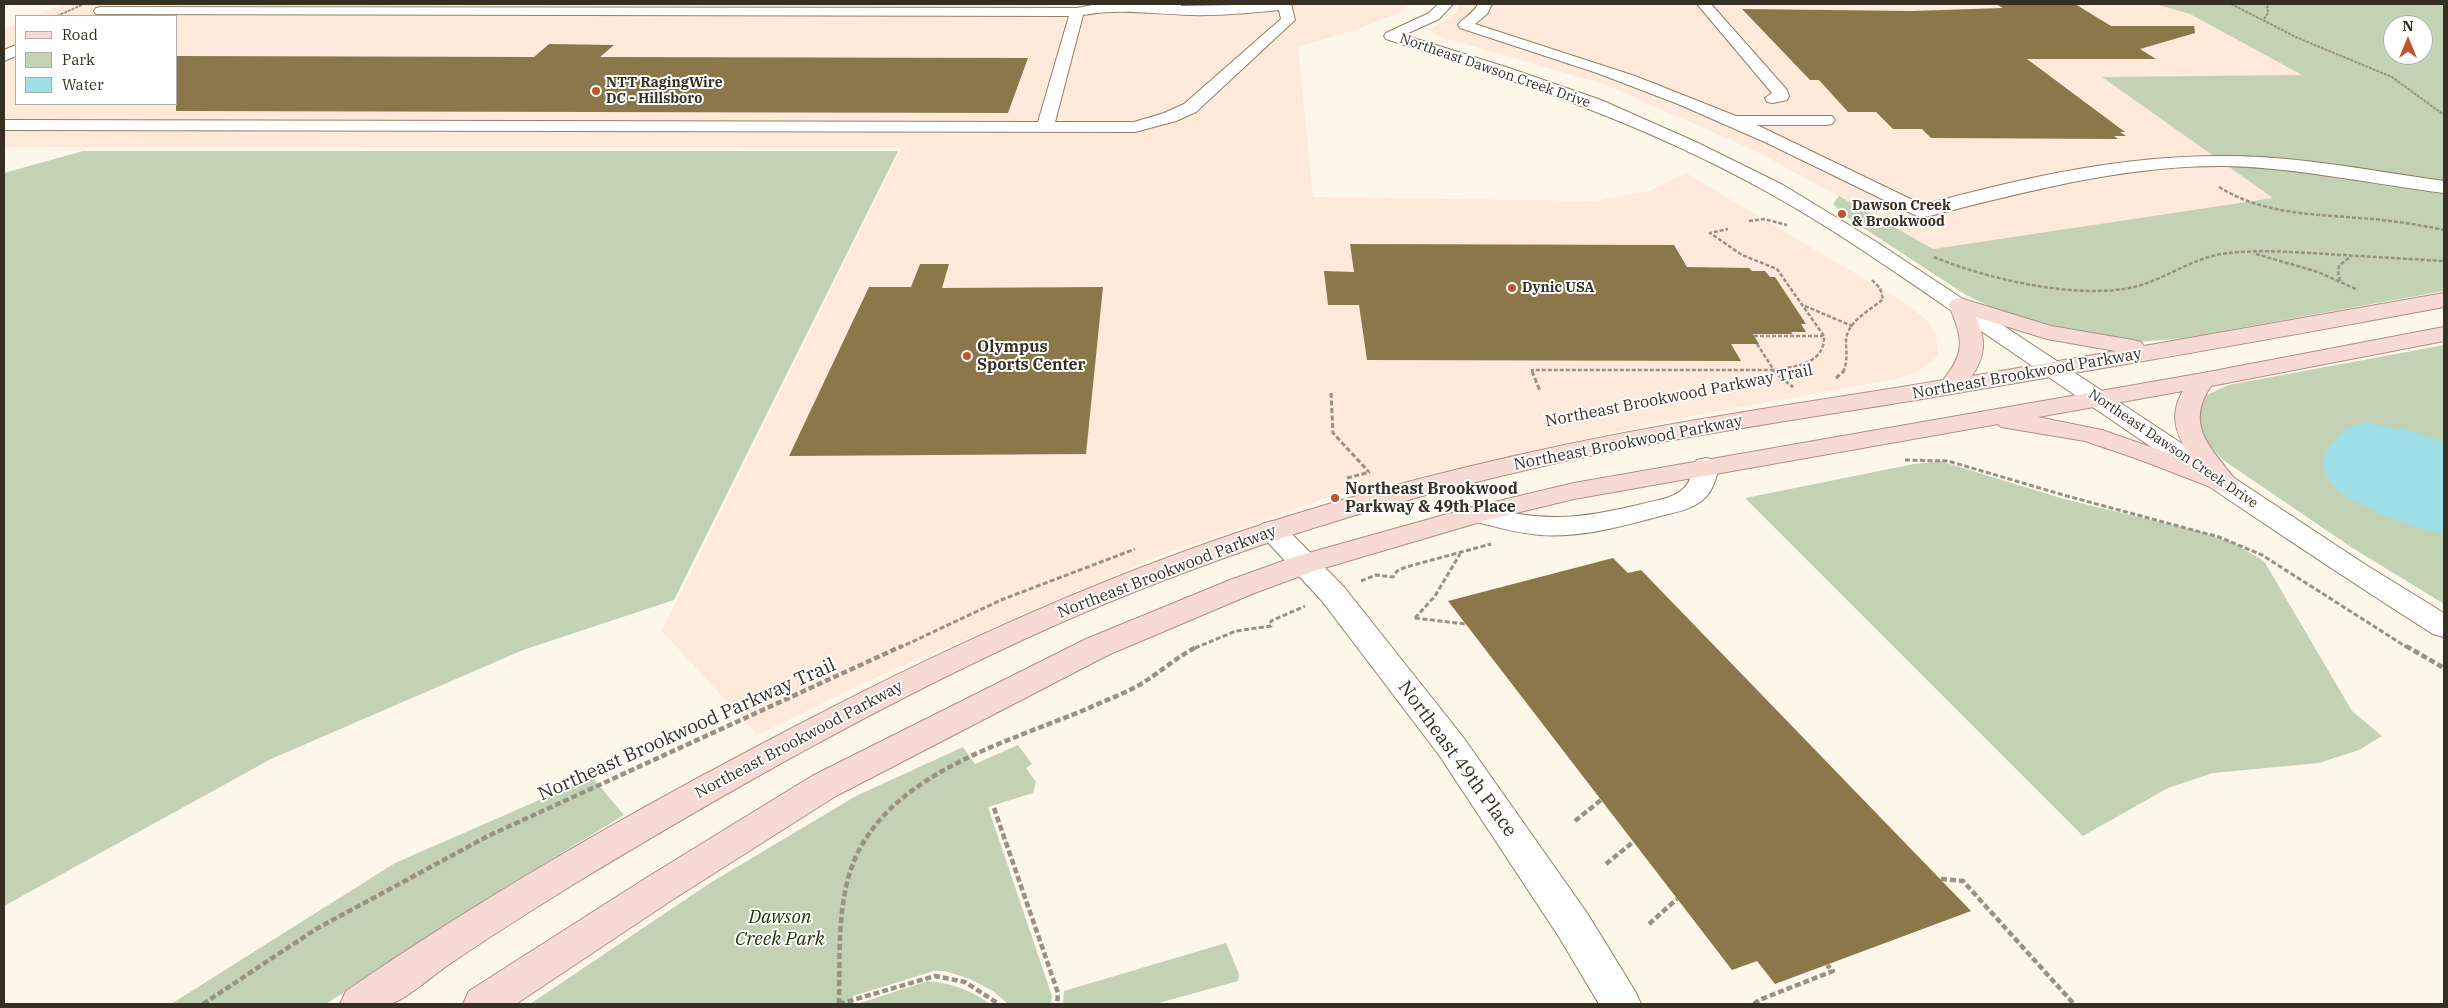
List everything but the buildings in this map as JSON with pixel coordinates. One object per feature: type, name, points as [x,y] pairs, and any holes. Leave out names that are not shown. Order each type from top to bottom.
[{"type":"main road","name":"Northeast Brookwood Parkway","points":[[360,1004],[583,860],[674,807],[827,724],[939,666],[1107,592],[1198,556],[1272,530],[1334,511],[1545,457],[1688,429],[1951,387],[2444,300]]},
{"type":"main road","points":[[1960,305],[2047,332],[2096,342],[2166,350]]},
{"type":"main road","points":[[1951,387],[1966,369],[1972,355],[1973,337],[1960,305]]},
{"type":"main road","points":[[1706,466],[2203,380],[2444,334]]},
{"type":"main road","points":[[2203,380],[2191,399],[2187,412],[2190,432],[2195,445],[2226,486]]},
{"type":"main road","points":[[1966,421],[2016,422],[2075,432],[2154,455],[2226,486]]},
{"type":"main road","points":[[483,1004],[659,889],[824,786],[1097,647],[1241,587],[1304,564],[1479,514]]},
{"type":"street","points":[[96,14],[116,4]]},
{"type":"street","points":[[96,14],[1077,12],[1098,8],[1240,4]]},
{"type":"street","points":[[1266,4],[1290,4]]},
{"type":"street","points":[[1156,6],[1182,11],[1233,11],[1290,4]]},
{"type":"street","points":[[4,125],[1135,127],[1170,117],[1190,108],[1286,24],[1290,4]]},
{"type":"street","name":"Northeast Dawson Creek Drive","points":[[1446,4],[1434,16],[1392,36],[1545,85],[1690,146],[1808,208],[1960,305],[2226,486],[2444,627]]},
{"type":"street","points":[[1485,4],[1482,11],[1465,25],[1637,82],[1772,138],[1921,212],[1958,201],[2106,170],[2169,164],[2252,163],[2444,187]]},
{"type":"street","points":[[1704,4],[1781,93],[1781,96],[1773,98]]},
{"type":"street","points":[[1044,128],[1077,12]]},
{"type":"street","points":[[1729,120],[1826,120]]},
{"type":"street","points":[[1479,514],[1521,525],[1551,527],[1582,525],[1679,503],[1694,496],[1702,484],[1706,466]]},
{"type":"street","name":"Northeast 49th Place","points":[[1272,530],[1333,594],[1451,746],[1573,925],[1621,1004]]},
{"type":"path","points":[[59,15],[84,4]]},
{"type":"path","points":[[2231,4],[2264,19],[2298,38],[2392,77],[2444,115]]},
{"type":"path","points":[[2264,19],[2268,13],[2267,4]]},
{"type":"path","points":[[2219,187],[2240,201],[2264,208],[2385,220],[2444,230]]},
{"type":"path","points":[[1749,221],[1764,219],[1791,225],[1786,220]]},
{"type":"path","points":[[1540,392],[1532,370],[1772,370],[1801,366],[1812,361],[1824,348],[1824,336],[1777,269],[1742,255],[1710,233],[1728,229]]},
{"type":"path","points":[[2248,252],[2309,269],[2340,281],[2360,292]]},
{"type":"path","points":[[1929,254],[1961,268],[1986,275],[2062,286],[2113,290],[2133,288],[2198,260],[2217,254],[2248,252],[2444,261]]},
{"type":"path","points":[[2340,281],[2336,273],[2337,266],[2352,256]]},
{"type":"path","points":[[1802,305],[1852,326],[1883,299],[1880,288],[1870,278]]},
{"type":"path","name":"Northeast Brookwood Parkway Trail","points":[[1833,380],[1844,372],[1847,366],[1846,345],[1848,332],[1852,326]]},
{"type":"path","points":[[1754,336],[1824,336]]},
{"type":"path","points":[[1757,344],[1772,370],[1793,389]]},
{"type":"path","points":[[1331,393],[1333,433],[1369,472]]},
{"type":"path","points":[[1901,461],[1933,459],[1948,461],[2060,494],[2160,519],[2237,542],[2262,555],[2418,654],[2444,668]]},
{"type":"path","points":[[1346,478],[1378,470]]},
{"type":"path","points":[[1376,574],[1393,577],[1398,571],[1406,568],[1496,543]]},
{"type":"path","name":"Northeast Brookwood Parkway Trail","points":[[202,1004],[316,929],[488,836],[734,725],[1000,600],[1144,546]]},
{"type":"path","points":[[1461,553],[1428,607],[1415,618],[1465,624]]},
{"type":"path","points":[[999,1004],[965,982],[935,976],[839,1004],[840,926],[857,856],[878,824],[902,796],[942,772],[1002,743],[1126,692],[1149,680],[1191,650],[1245,628],[1271,626],[1270,621]]},
{"type":"path","points":[[1575,822],[1601,800]]},
{"type":"path","points":[[994,808],[1058,993],[1057,1004]]},
{"type":"path","points":[[1606,864],[1633,842]]},
{"type":"path","points":[[1941,879],[1963,881],[2074,1004]]},
{"type":"path","points":[[1649,924],[1677,899]]},
{"type":"path","points":[[1754,1004],[1759,1000],[1832,972],[1828,964]]},
{"type":"shaded area","points":[[63,4],[1410,4],[1401,12],[1358,29],[1298,47],[1313,197],[1594,201],[1649,191],[1686,173],[1905,303],[1928,321],[1936,336],[1938,356],[1916,373],[1895,379],[1664,421],[1329,497],[1161,555],[861,684],[758,735],[662,631],[901,148],[4,147],[4,30],[15,24],[15,105],[178,105],[178,15],[37,15]]},
{"type":"shaded area","points":[[1459,4],[2155,4],[2190,14],[2304,76],[2104,77],[2274,198],[1933,249],[1758,152],[1606,85],[1435,35],[1430,30],[1456,13]]},
{"type":"green space","points":[[2155,4],[2444,4],[2444,291],[2184,338],[2138,342],[2070,334],[2009,316],[1966,295],[1845,216],[1833,204],[1839,196],[1933,249],[2273,198],[2102,77],[2302,75],[2190,14]]},
{"type":"green space","points":[[83,151],[898,151],[674,600],[523,650],[271,759],[4,906],[4,173]]},
{"type":"green space","points":[[2444,345],[2444,604],[2351,547],[2226,462],[2209,445],[2200,427],[2197,410],[2207,395],[2228,385]]},
{"type":"green space","points":[[1940,461],[2064,499],[2201,532],[2233,543],[2264,561],[2352,711],[2382,736],[2359,750],[2319,763],[2213,773],[2168,788],[2083,836],[1745,498],[1914,464]]},
{"type":"green space","name":"Dawson Creek Park","points":[[1018,745],[1032,764],[1026,768],[1036,782],[1033,793],[988,807],[1052,996],[1051,1004],[1008,1004],[993,991],[970,979],[945,971],[934,971],[853,996],[853,1004],[530,1004],[710,883],[856,796],[963,747],[975,764]]},
{"type":"green space","points":[[592,777],[624,815],[486,899],[326,1004],[171,1004],[395,863]]},
{"type":"green space","points":[[1226,943],[1239,974],[1238,981],[1155,1004],[1063,1004],[1064,991]]},
{"type":"green space","points":[[928,981],[945,983],[960,988],[990,1004],[857,1004]]},
{"type":"water","points":[[2366,423],[2411,431],[2444,442],[2444,534],[2371,510],[2336,488],[2326,475],[2325,453],[2337,437],[2348,428]]},
{"type":"place","name":"NTT RagingWire DC - Hillsboro","points":[[596,91]]},
{"type":"place","name":"Dawson Creek & Brookwood","points":[[1842,214]]},
{"type":"place","name":"Dynic USA","points":[[1512,288]]},
{"type":"place","name":"Olympus Sports Center","points":[[967,356]]},
{"type":"place","name":"Northeast Brookwood Parkway & 49th Place","points":[[1335,498]]}]
